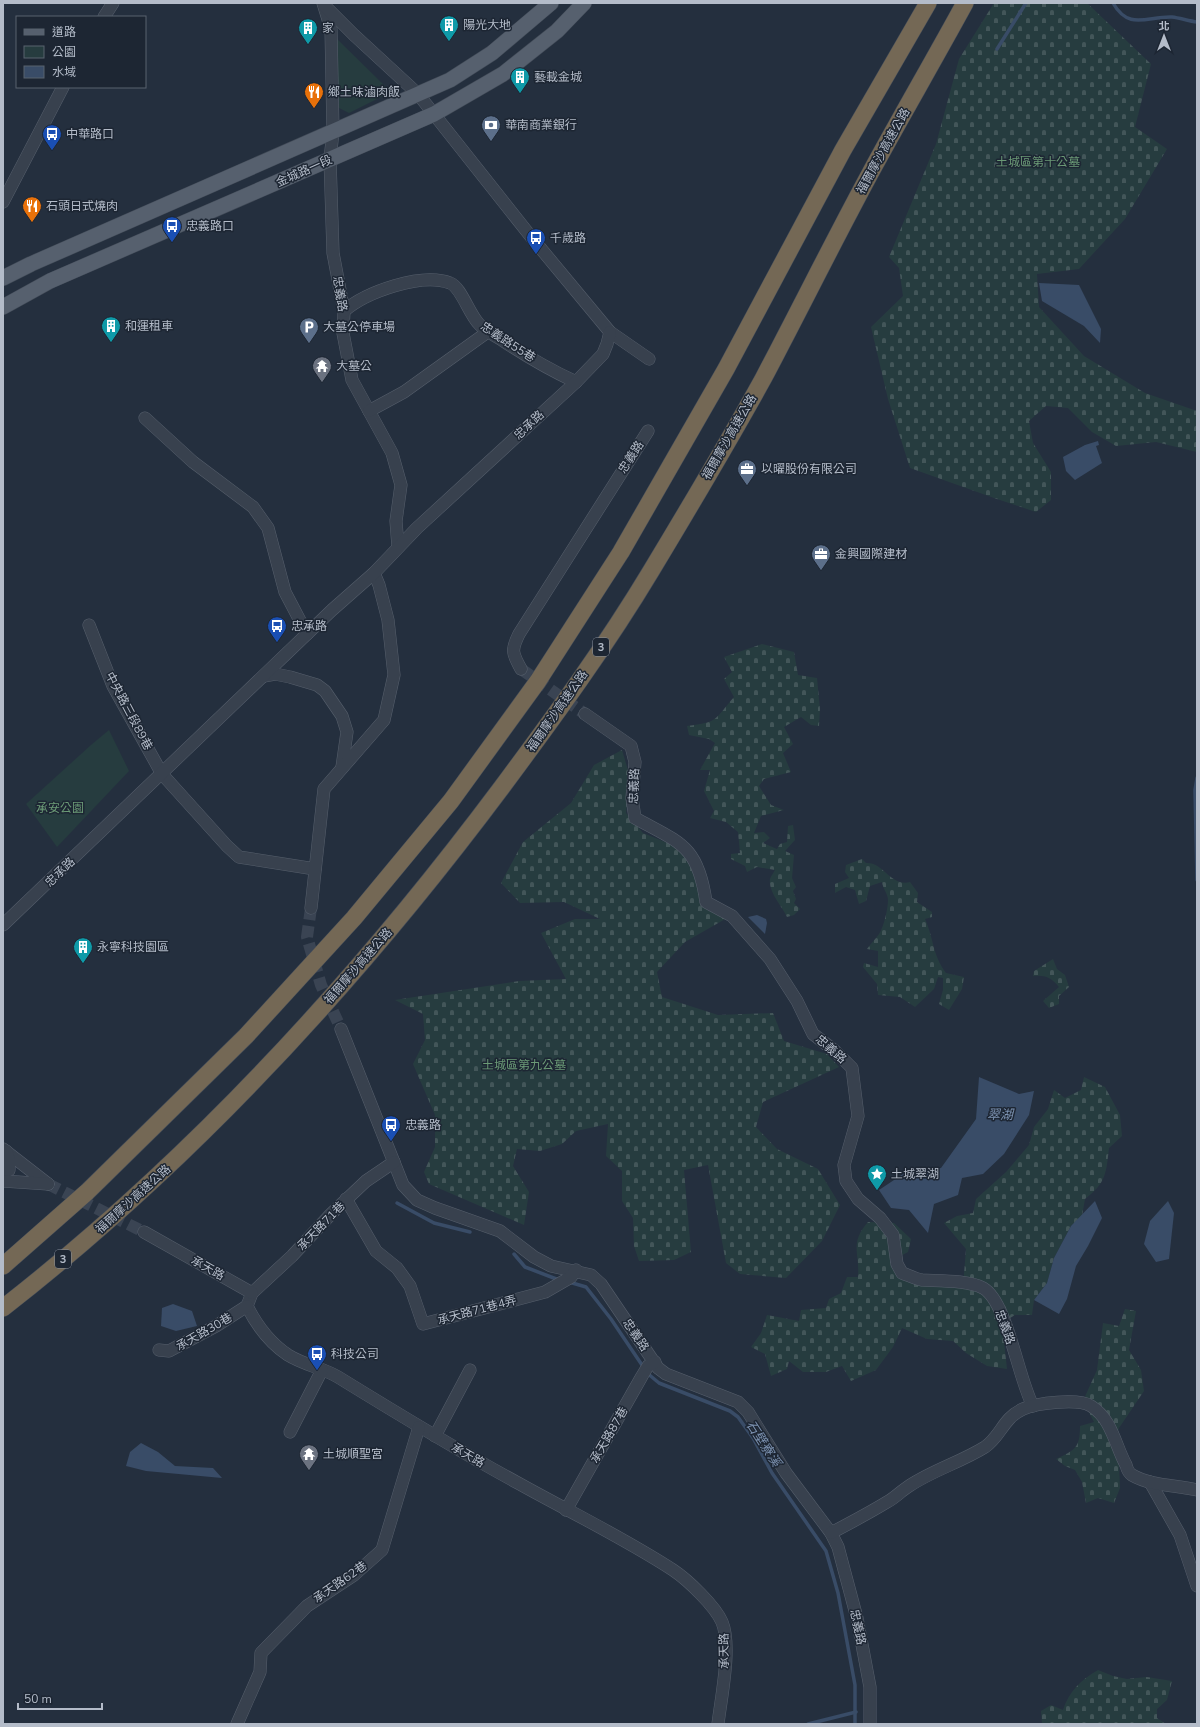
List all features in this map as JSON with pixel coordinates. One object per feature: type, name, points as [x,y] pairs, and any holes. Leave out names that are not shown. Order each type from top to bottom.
[{"type":"highway","points":[[3,1266],[71,1206],[137,1144],[246,1036],[354,918],[451,801],[538,681],[621,552],[726,369],[843,150],[928,3]]},
{"type":"highway","name":"福爾摩沙高速公路","points":[[3,1308],[46,1275],[176,1160],[274,1061],[385,936],[476,821],[565,702],[649,574],[761,382],[873,168],[965,3]]},
{"type":"highway","points":[[3,1251],[71,1206]]},
{"type":"main road","name":"金城路一段","points":[[3,278],[31,264],[450,80],[492,53],[551,3]]},
{"type":"main road","name":"金城路一段","points":[[3,307],[50,281],[434,114],[503,74],[557,30],[584,3]]},
{"type":"street","points":[[105,16],[113,3]]},
{"type":"street","points":[[323,3],[354,35],[418,94],[610,332],[649,359]]},
{"type":"street","name":"忠義路","points":[[323,3],[331,29],[333,132],[330,159],[333,252],[344,311],[343,333],[352,380],[392,453],[402,485],[396,521],[398,547]]},
{"type":"street","points":[[331,29],[354,35]]},
{"type":"street","points":[[3,202],[62,88]]},
{"type":"street","name":"忠義路55巷","points":[[344,311],[371,293],[410,283],[434,280],[451,283],[459,290],[470,314],[480,326],[525,355],[576,382]]},
{"type":"street","points":[[369,411],[404,392],[489,331]]},
{"type":"street","name":"忠承路","points":[[3,925],[307,634],[374,573],[398,547],[576,382],[603,354],[610,332]]},
{"type":"street","points":[[145,418],[193,462],[253,507],[268,528],[284,592],[307,634]]},
{"type":"street","name":"忠義路","points":[[521,669],[513,655],[513,646],[648,431]]},
{"type":"street","points":[[311,908],[324,789],[384,720],[394,675],[388,620],[374,573]]},
{"type":"street","name":"中央路三段89巷","points":[[89,625],[113,686],[162,774],[227,846],[239,858],[315,869]]},
{"type":"street","points":[[264,676],[275,674],[290,677],[317,685],[325,691],[342,716],[347,732],[342,767]]},
{"type":"street","name":"忠義路","points":[[585,714],[631,746],[635,762],[632,798],[635,818],[672,837],[691,853],[703,880],[706,902],[732,916],[770,959],[797,1001],[813,1034],[835,1051],[852,1068],[858,1116],[844,1165],[846,1181],[858,1199],[880,1218],[893,1235],[897,1264],[902,1273],[920,1280],[952,1281],[983,1288],[996,1303],[1009,1331],[1026,1392],[1033,1406]]},
{"type":"street","name":"忠義路","points":[[341,1028],[402,1185],[417,1200],[435,1208],[500,1230],[534,1257],[551,1266],[573,1274],[591,1275],[601,1284],[648,1368],[658,1368],[666,1374],[738,1402],[748,1412],[786,1473],[831,1533],[838,1547],[858,1626],[870,1687],[870,1724]]},
{"type":"street","points":[[4,1150],[48,1184],[5,1179]]},
{"type":"street","points":[[4,1150],[9,1159],[9,1170],[5,1179]]},
{"type":"street","name":"承天路71巷","points":[[252,1293],[292,1256],[346,1199],[366,1181],[394,1162]]},
{"type":"street","points":[[5,1179],[18,1175],[23,1166]]},
{"type":"street","name":"承天路71巷4弄","points":[[346,1199],[376,1250],[397,1268],[410,1286],[423,1324],[545,1292],[573,1274]]},
{"type":"street","name":"承天路","points":[[144,1232],[252,1293]]},
{"type":"street","points":[[247,1306],[252,1293]]},
{"type":"street","name":"承天路","points":[[247,1306],[256,1323],[272,1341],[288,1355],[336,1376],[419,1427],[675,1571],[715,1609],[723,1624],[725,1636],[723,1687],[718,1724]]},
{"type":"street","name":"承天路30巷","points":[[159,1350],[169,1351],[216,1326],[247,1306]]},
{"type":"street","name":"承天路87巷","points":[[566,1510],[648,1368]]},
{"type":"street","points":[[290,1432],[322,1370]]},
{"type":"street","points":[[435,1436],[470,1370]]},
{"type":"street","points":[[831,1533],[888,1502],[909,1486],[983,1448],[996,1437],[1002,1426],[1012,1415],[1033,1406],[1061,1403],[1090,1405],[1101,1413],[1109,1424],[1118,1451],[1131,1474],[1150,1482],[1197,1490]]},
{"type":"street","name":"承天路62巷","points":[[237,1724],[260,1672],[261,1653],[307,1606],[354,1575],[382,1550],[419,1427]]},
{"type":"street","points":[[1150,1482],[1180,1535],[1197,1586]]},
{"type":"green space","name":"土城區第十公墓","points":[[994,3],[1087,3],[1151,64],[1135,127],[1167,149],[1125,219],[1079,269],[1037,274],[1039,307],[1084,356],[1145,393],[1197,411],[1197,452],[1156,442],[1116,446],[1092,432],[1068,408],[1046,406],[1029,421],[1033,443],[1051,472],[1051,500],[1036,512],[910,468],[888,399],[871,327],[903,296],[899,268],[889,257],[936,144],[959,59]]},
{"type":"green space","points":[[334,36],[386,87],[383,96],[349,113],[339,108]]},
{"type":"green space","points":[[762,644],[794,652],[798,675],[817,678],[820,709],[819,726],[811,725],[801,717],[784,727],[793,744],[783,753],[791,772],[764,779],[759,786],[771,805],[784,810],[761,816],[754,833],[764,832],[770,838],[763,843],[777,849],[780,844],[787,842],[788,826],[793,825],[795,840],[785,851],[794,855],[792,878],[796,887],[793,891],[796,899],[794,903],[800,909],[794,915],[787,917],[771,889],[770,879],[775,870],[757,867],[747,872],[745,866],[731,859],[731,854],[740,853],[738,832],[726,822],[710,818],[714,811],[704,791],[710,770],[700,770],[715,743],[709,739],[689,735],[687,726],[705,723],[715,719],[734,697],[724,679],[732,672],[724,657]]},
{"type":"green space","name":"承安公園","points":[[109,730],[129,771],[57,847],[26,804]]},
{"type":"green space","name":"土城區第九公墓","points":[[622,750],[630,777],[626,813],[643,833],[680,848],[699,882],[727,918],[685,942],[657,972],[662,997],[718,1015],[773,1013],[784,1041],[827,1054],[839,1067],[763,1102],[756,1127],[777,1149],[818,1169],[840,1205],[822,1241],[786,1278],[740,1274],[726,1263],[708,1165],[684,1170],[691,1252],[674,1260],[639,1261],[634,1246],[633,1218],[622,1201],[622,1171],[606,1156],[608,1124],[576,1131],[562,1144],[540,1151],[517,1149],[513,1166],[529,1192],[524,1225],[429,1184],[424,1172],[435,1147],[435,1115],[413,1064],[425,1040],[423,1014],[395,1000],[519,981],[566,979],[541,933],[575,919],[600,919],[564,902],[520,903],[501,883],[523,842],[571,803],[594,765]]},
{"type":"green space","points":[[862,859],[866,863],[878,866],[897,881],[903,883],[910,882],[918,893],[917,902],[932,912],[932,917],[925,919],[941,966],[946,973],[964,977],[962,989],[949,1010],[939,1004],[943,990],[943,978],[938,977],[934,989],[915,1007],[900,997],[878,995],[877,984],[863,967],[864,963],[878,967],[878,951],[867,949],[883,927],[888,900],[882,882],[870,886],[866,901],[859,904],[855,890],[846,887],[835,893],[835,884],[849,878],[845,872],[846,865]]},
{"type":"green space","points":[[1053,959],[1057,969],[1065,975],[1069,987],[1059,996],[1059,1004],[1049,1008],[1043,1001],[1059,987],[1048,977],[1033,976],[1034,971]]},
{"type":"green space","points":[[1084,1077],[1105,1087],[1120,1115],[1122,1136],[1109,1148],[1104,1177],[1097,1188],[1085,1199],[1082,1216],[1071,1226],[1054,1258],[1047,1283],[1034,1300],[1032,1315],[1015,1315],[1002,1323],[1007,1369],[987,1366],[966,1353],[953,1341],[927,1339],[902,1328],[893,1347],[876,1370],[851,1381],[842,1366],[826,1372],[803,1372],[789,1361],[787,1369],[771,1376],[765,1354],[751,1347],[761,1333],[767,1315],[799,1321],[801,1310],[826,1308],[829,1299],[841,1293],[847,1277],[858,1277],[857,1242],[862,1230],[868,1222],[894,1223],[911,1239],[908,1252],[895,1259],[899,1272],[963,1286],[966,1249],[944,1223],[957,1216],[973,1213],[976,1199],[1006,1172],[1029,1145],[1034,1127],[1048,1109],[1054,1090],[1065,1098],[1081,1090]]},
{"type":"green space","points":[[1125,1309],[1136,1311],[1129,1350],[1141,1370],[1144,1391],[1119,1428],[1115,1442],[1119,1463],[1120,1488],[1114,1503],[1098,1498],[1086,1503],[1082,1482],[1075,1470],[1065,1466],[1056,1459],[1068,1453],[1075,1447],[1079,1439],[1080,1426],[1094,1422],[1083,1401],[1097,1370],[1103,1323],[1119,1326]]},
{"type":"green space","points":[[1098,1670],[1113,1676],[1127,1679],[1147,1677],[1172,1681],[1167,1700],[1157,1709],[1157,1718],[1166,1724],[1042,1724],[1041,1711],[1051,1705],[1063,1710],[1076,1687]]},
{"type":"water","points":[[1039,283],[1079,285],[1101,329],[1100,343],[1084,326],[1042,301]]},
{"type":"water","points":[[1098,441],[1099,445],[1096,446],[1102,463],[1075,480],[1066,471],[1063,457],[1085,445]]},
{"type":"water","points":[[757,915],[766,919],[767,923],[765,934],[748,917]]},
{"type":"water","name":"翠湖","points":[[979,1077],[1019,1094],[1034,1091],[1029,1115],[1004,1154],[983,1174],[962,1178],[958,1195],[934,1204],[928,1233],[909,1210],[891,1208],[879,1190],[906,1172],[941,1168],[976,1119]]},
{"type":"water","points":[[1095,1201],[1102,1218],[1076,1266],[1067,1299],[1059,1314],[1034,1300],[1047,1283],[1054,1258],[1071,1226]]},
{"type":"water","points":[[1168,1201],[1174,1213],[1169,1259],[1156,1262],[1144,1244],[1150,1221]]},
{"type":"water","points":[[173,1304],[192,1311],[197,1326],[176,1331],[161,1326],[162,1308]]},
{"type":"water","points":[[141,1443],[158,1452],[175,1466],[213,1468],[222,1478],[146,1471],[126,1466],[130,1452]]},
{"type":"waterway","points":[[997,49],[1026,3]]},
{"type":"waterway","points":[[1113,3],[1119,12],[1125,17],[1132,19],[1139,20],[1172,17],[1197,22]]},
{"type":"waterway","points":[[1197,778],[1195,790],[1197,880]]},
{"type":"waterway","name":"石壁寮溪","points":[[397,1203],[434,1223],[470,1232]]},
{"type":"waterway","name":"石壁寮溪","points":[[514,1254],[525,1267],[559,1280]]},
{"type":"waterway","name":"石壁寮溪","points":[[569,1282],[586,1287],[611,1319],[644,1368]]},
{"type":"waterway","name":"石壁寮溪","points":[[647,1373],[659,1383],[730,1411],[738,1417],[753,1438],[772,1473],[826,1551],[838,1593],[855,1685],[855,1724]]},
{"type":"waterway","points":[[808,1724],[856,1712]]},
{"type":"tunnel","points":[[521,669],[585,714]]},
{"type":"tunnel","points":[[311,908],[307,937],[321,985],[341,1029]]},
{"type":"tunnel","points":[[48,1184],[144,1232]]},
{"type":"place","name":"陽光大地","points":[[449,42]]},
{"type":"place","name":"家","points":[[308,45]]},
{"type":"place","name":"藝載金城","points":[[520,94]]},
{"type":"place","name":"鄉土味滷肉飯","points":[[314,109]]},
{"type":"place","name":"華南商業銀行","points":[[491,142]]},
{"type":"place","name":"中華路口","points":[[52,151]]},
{"type":"place","name":"石頭日式燒肉","points":[[32,223]]},
{"type":"place","name":"忠義路口","points":[[172,243]]},
{"type":"place","name":"千歲路","points":[[536,255]]},
{"type":"place","name":"和運租車","points":[[111,343]]},
{"type":"place","name":"大墓公停車場","points":[[309,344]]},
{"type":"place","name":"大墓公","points":[[322,383]]},
{"type":"place","name":"以曜股份有限公司","points":[[747,486]]},
{"type":"place","name":"金興國際建材","points":[[821,571]]},
{"type":"place","name":"忠承路","points":[[277,643]]},
{"type":"place","name":"永寧科技園區","points":[[83,964]]},
{"type":"place","name":"忠義路","points":[[391,1142]]},
{"type":"place","name":"土城翠湖","points":[[877,1191]]},
{"type":"place","name":"科技公司","points":[[317,1371]]},
{"type":"place","name":"土城順聖宮","points":[[309,1471]]}]
